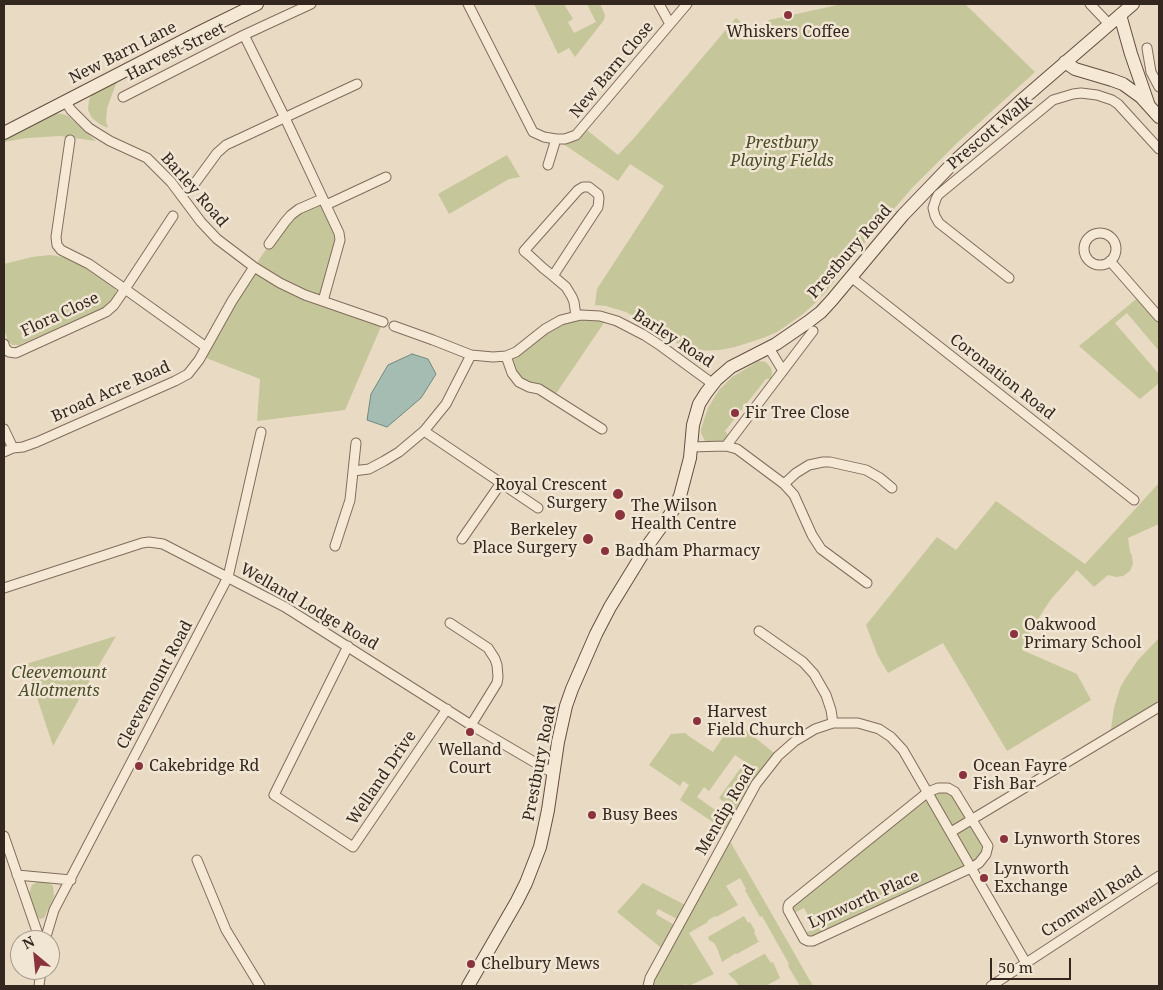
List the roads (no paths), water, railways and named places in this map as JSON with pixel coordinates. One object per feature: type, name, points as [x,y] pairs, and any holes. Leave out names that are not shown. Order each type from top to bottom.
[{"type":"main road","name":"New Barn Lane","points":[[4,133],[257,4]]},
{"type":"main road","name":"Prestbury Road","points":[[468,986],[518,901],[536,856],[548,810],[558,742],[566,706],[582,666],[610,607],[648,545],[674,509],[680,496],[690,458],[692,430],[699,404],[713,384],[731,367],[769,348],[821,312],[903,215],[954,162],[1023,99],[1133,4]]},
{"type":"main road","points":[[1120,15],[1130,54],[1148,104]]},
{"type":"main road","points":[[1065,62],[1075,69],[1123,84],[1148,104],[1159,117]]},
{"type":"street","name":"Harvest Street","points":[[122,96],[310,4]]},
{"type":"street","points":[[468,4],[533,132],[544,137],[556,139],[548,165]]},
{"type":"street","name":"New Barn Close","points":[[659,4],[670,24]]},
{"type":"street","name":"New Barn Close","points":[[556,139],[565,139],[576,135],[687,4]]},
{"type":"street","points":[[1090,4],[1109,24]]},
{"type":"street","name":"Harvest Street","points":[[244,35],[339,233],[340,240],[323,301]]},
{"type":"street","points":[[1147,48],[1151,72],[1159,87]]},
{"type":"street","points":[[195,183],[217,153],[226,145],[357,84]]},
{"type":"street","name":"Prescott Walk","points":[[1009,278],[939,223],[933,208],[938,195],[1053,100],[1072,94],[1097,95],[1118,104],[1159,149]]},
{"type":"street","name":"Barley Road","points":[[65,101],[89,128],[110,141],[147,158],[167,178],[201,222],[217,239],[280,282],[305,295],[323,301]]},
{"type":"street","points":[[70,140],[56,243],[62,250],[89,264],[206,347]]},
{"type":"street","points":[[269,244],[291,215],[299,209],[324,202],[386,177]]},
{"type":"street","points":[[553,276],[596,211],[599,202],[598,194],[589,187],[583,187],[578,190],[524,251],[569,292],[574,302],[576,316]]},
{"type":"street","points":[[125,289],[173,216]]},
{"type":"street","points":[[1110,261],[1159,317]]},
{"type":"street","name":"Broad Acre Road","points":[[4,452],[37,442],[183,377],[197,363],[232,300],[254,266]]},
{"type":"street","name":"Coronation Road","points":[[851,276],[1134,500]]},
{"type":"street","name":"Flora Close","points":[[4,344],[9,352],[16,352],[102,315],[114,305],[125,289]]},
{"type":"street","points":[[323,301],[383,322]]},
{"type":"street","name":"Barley Road","points":[[394,326],[471,355],[493,357],[506,356],[516,352],[545,329],[566,318],[600,316],[617,321],[661,346],[713,384]]},
{"type":"street","points":[[726,446],[813,331]]},
{"type":"street","points":[[769,348],[783,371]]},
{"type":"street","points":[[353,471],[369,469],[384,461],[405,447],[424,430],[446,404],[471,355]]},
{"type":"street","points":[[506,356],[512,373],[519,382],[539,389],[602,428]]},
{"type":"street","points":[[4,429],[13,448]]},
{"type":"street","points":[[424,430],[538,508]]},
{"type":"street","name":"Cleevemount Road","points":[[48,930],[54,910],[228,577],[261,432]]},
{"type":"street","points":[[334,546],[350,500],[356,444]]},
{"type":"street","points":[[690,447],[726,446],[737,449],[784,484],[794,495],[812,535],[821,548],[867,583]]},
{"type":"street","points":[[784,484],[796,473],[810,465],[830,462],[866,470],[892,488]]},
{"type":"street","points":[[462,540],[501,483]]},
{"type":"street","name":"Welland Lodge Road","points":[[4,588],[149,542],[169,547],[286,607],[471,725],[553,773]]},
{"type":"street","points":[[450,623],[488,648],[497,664],[497,683],[471,725]]},
{"type":"street","points":[[759,631],[803,662],[814,674],[826,695],[833,723]]},
{"type":"street","name":"Welland Drive","points":[[348,646],[274,795],[353,847],[447,709]]},
{"type":"street","points":[[951,832],[1158,710]]},
{"type":"street","name":"Mendip Road","points":[[648,986],[650,978],[756,784],[773,762],[796,741],[815,729],[833,723],[858,723],[874,727],[885,732],[903,750],[1026,963]]},
{"type":"street","points":[[928,792],[938,788],[948,788],[955,792],[988,846],[986,854],[979,863],[971,868]]},
{"type":"street","name":"Lynworth Place","points":[[928,792],[789,904],[788,910],[802,935],[806,940],[813,941],[971,868]]},
{"type":"street","points":[[4,836],[36,930]]},
{"type":"street","points":[[197,860],[226,930],[260,986]]},
{"type":"street","points":[[17,875],[70,880]]},
{"type":"street","name":"Cromwell Road","points":[[991,986],[1159,876]]},
{"type":"place","name":"Whiskers Coffee","points":[[788,15]]},
{"type":"place","name":"Fir Tree Close","points":[[735,413]]},
{"type":"place","name":"Royal Crescent Surgery","points":[[618,494]]},
{"type":"place","name":"The Wilson Health Centre","points":[[620,515]]},
{"type":"place","name":"Berkeley Place Surgery","points":[[588,539]]},
{"type":"place","name":"Badham Pharmacy","points":[[605,551]]},
{"type":"place","name":"Oakwood Primary School","points":[[1014,634]]},
{"type":"place","name":"Harvest Field Church","points":[[697,721]]},
{"type":"place","name":"Welland Court","points":[[470,732]]},
{"type":"place","name":"Cakebridge Rd","points":[[139,766]]},
{"type":"place","name":"Ocean Fayre Fish Bar","points":[[963,775]]},
{"type":"place","name":"Busy Bees","points":[[592,815]]},
{"type":"place","name":"Lynworth Stores","points":[[1004,839]]},
{"type":"place","name":"Lynworth Exchange","points":[[984,878]]},
{"type":"place","name":"Chelbury Mews","points":[[471,964]]},
{"type":"park label","name":"Prestbury Playing Fields","points":[[782,152]]},
{"type":"park label","name":"Cleevemount Allotments","points":[[59,682]]}]
